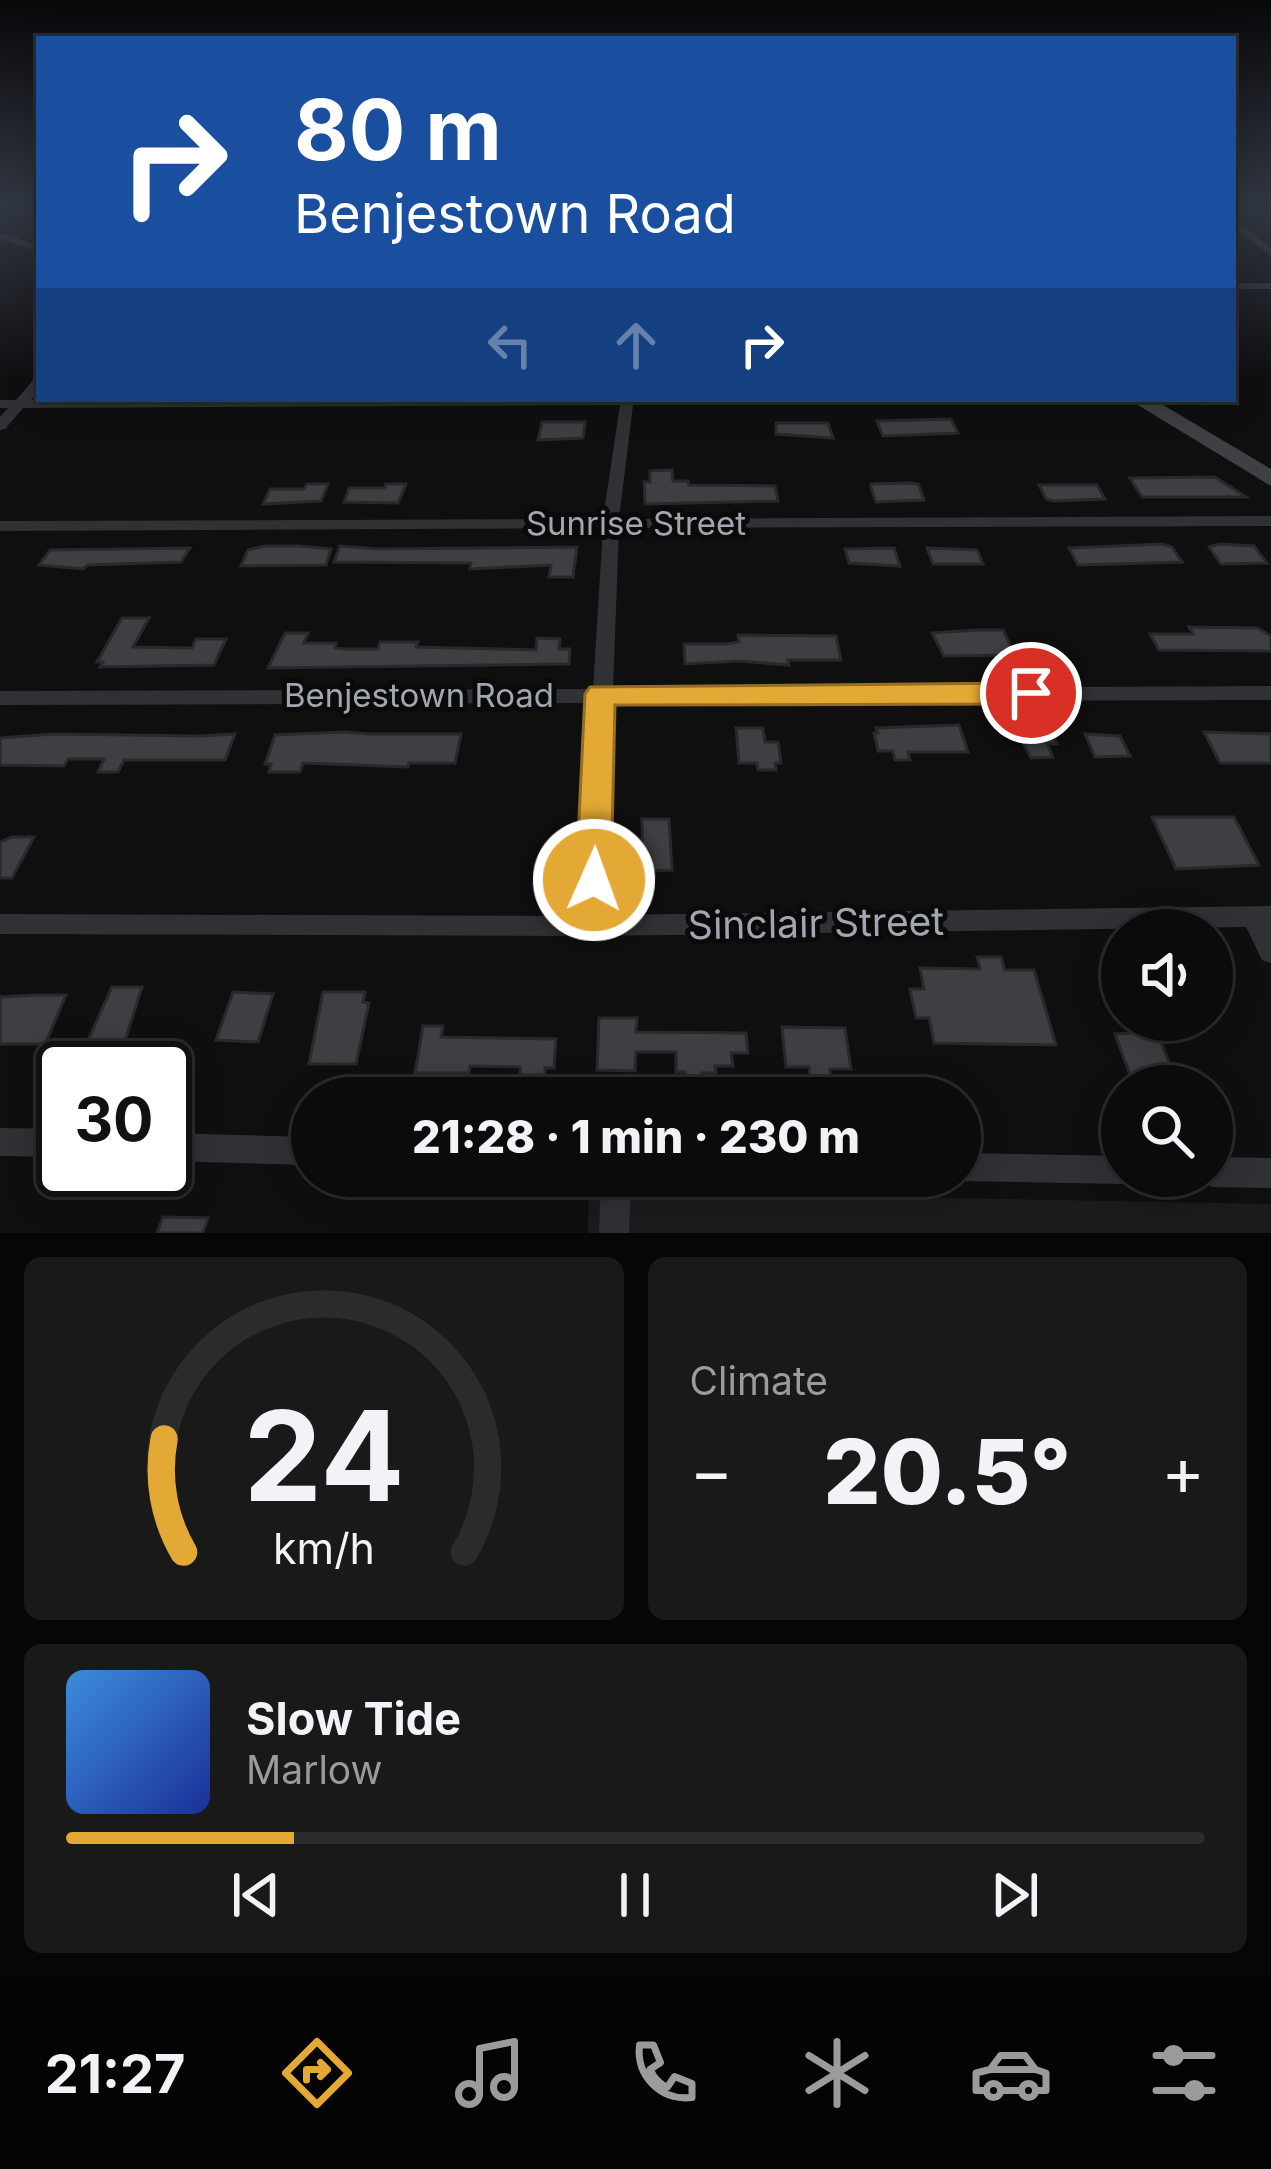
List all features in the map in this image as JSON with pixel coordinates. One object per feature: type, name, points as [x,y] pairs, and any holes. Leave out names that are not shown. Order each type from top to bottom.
[{"type":"main road","points":[[1143,402],[1271,479]]},
{"type":"street","points":[[1236,286],[1271,286]]},
{"type":"street","points":[[0,426],[36,385]]},
{"type":"street","points":[[0,404],[424,402]]},
{"type":"street","points":[[592,926],[611,522],[627,402]]},
{"type":"street","name":"Sunrise Street","points":[[0,526],[1271,521]]},
{"type":"street","name":"Benjestown Road","points":[[0,698],[1271,693]]},
{"type":"street","points":[[1262,917],[1271,952]]},
{"type":"street","name":"Sinclair Street","points":[[0,924],[592,926],[1262,917]]},
{"type":"street","points":[[0,1142],[36,1143]]},
{"type":"street","points":[[192,1148],[291,1150]]},
{"type":"street","points":[[981,1167],[1101,1170]]},
{"type":"street","points":[[1233,1172],[1271,1173]]},
{"type":"street","points":[[614,1233],[615,1197]]},
{"type":"shaded area","points":[[589,1197],[1271,1204],[1271,1233],[588,1233]]},
{"type":"building","points":[[951,419],[958,433],[883,436],[877,421]]},
{"type":"building","points":[[542,422],[585,422],[583,438],[538,440]]},
{"type":"building","points":[[776,423],[828,423],[833,438],[776,434]]},
{"type":"building","points":[[672,470],[673,481],[688,481],[689,485],[775,486],[778,501],[645,504],[644,482],[650,482],[650,471]]},
{"type":"building","points":[[1215,477],[1246,497],[1142,497],[1130,478]]},
{"type":"building","points":[[307,484],[328,484],[321,501],[263,504],[270,489],[304,489]]},
{"type":"building","points":[[386,484],[406,484],[398,503],[344,502],[349,488],[385,488]]},
{"type":"building","points":[[871,484],[918,484],[924,500],[876,502],[871,488]]},
{"type":"building","points":[[1039,485],[1097,485],[1105,499],[1053,501],[1046,499]]},
{"type":"building","points":[[265,546],[331,549],[326,565],[241,566],[248,550]]},
{"type":"building","points":[[340,546],[577,547],[573,577],[549,577],[551,565],[470,569],[471,563],[334,562]]},
{"type":"building","points":[[1254,546],[1267,563],[1221,564],[1209,547]]},
{"type":"building","points":[[1172,547],[1182,562],[1078,565],[1069,548]]},
{"type":"building","points":[[190,548],[181,562],[88,565],[83,569],[39,565],[50,550]]},
{"type":"building","points":[[894,548],[900,566],[849,563],[845,549]]},
{"type":"building","points":[[927,548],[977,550],[983,564],[933,564]]},
{"type":"building","points":[[122,618],[149,618],[133,647],[192,648],[196,639],[226,639],[214,665],[100,667],[103,662],[97,662]]},
{"type":"building","points":[[1189,627],[1258,628],[1271,636],[1271,651],[1159,650],[1150,634],[1193,634]]},
{"type":"building","points":[[1003,630],[1015,655],[944,656],[932,633]]},
{"type":"building","points":[[285,633],[308,633],[304,643],[336,643],[335,648],[344,649],[418,642],[416,647],[536,650],[537,638],[560,639],[559,649],[570,649],[569,664],[268,668]]},
{"type":"building","points":[[738,635],[836,636],[841,660],[788,660],[789,665],[685,664],[684,644],[739,642]]},
{"type":"building","points":[[959,725],[968,752],[908,752],[910,760],[895,760],[893,751],[878,751],[874,733],[878,733],[876,728]]},
{"type":"building","points":[[736,728],[763,728],[765,742],[778,742],[781,763],[775,763],[776,770],[739,763]]},
{"type":"building","points":[[1027,728],[1050,728],[1057,744],[1047,744],[1053,757],[1031,758],[1018,734],[1029,733]]},
{"type":"building","points":[[1204,732],[1271,734],[1271,763],[1220,763]]},
{"type":"building","points":[[235,734],[225,760],[124,760],[118,772],[98,772],[104,759],[68,759],[64,766],[0,765],[0,738]]},
{"type":"building","points":[[461,734],[455,763],[409,763],[408,767],[303,763],[300,772],[269,772],[271,764],[265,764],[275,735]]},
{"type":"building","points":[[1085,734],[1120,736],[1130,756],[1095,757]]},
{"type":"building","points":[[1152,817],[1234,817],[1259,865],[1176,869]]},
{"type":"building","points":[[642,819],[669,819],[672,870],[643,871]]},
{"type":"building","points":[[34,837],[12,878],[0,878],[0,842]]},
{"type":"building","points":[[977,957],[1001,957],[1005,970],[1034,970],[1056,1045],[934,1043],[929,1018],[916,1018],[910,989],[924,989],[920,968],[980,969]]},
{"type":"building","points":[[112,987],[142,987],[125,1041],[88,1041]]},
{"type":"building","points":[[233,992],[273,994],[258,1042],[216,1040]]},
{"type":"building","points":[[323,992],[365,992],[363,1002],[369,1003],[356,1064],[309,1064]]},
{"type":"building","points":[[66,995],[46,1041],[36,1044],[0,1044],[0,997]]},
{"type":"building","points":[[599,1018],[637,1018],[636,1032],[746,1033],[748,1053],[731,1053],[733,1066],[715,1066],[716,1073],[702,1073],[702,1077],[676,1072],[676,1052],[636,1052],[635,1071],[597,1070]]},
{"type":"building","points":[[423,1026],[443,1026],[441,1037],[556,1039],[554,1068],[545,1068],[545,1075],[520,1075],[520,1067],[470,1066],[469,1073],[415,1073]]},
{"type":"building","points":[[782,1027],[845,1028],[851,1069],[830,1069],[831,1077],[810,1077],[809,1067],[786,1067]]},
{"type":"building","points":[[1118,1041],[1161,1041],[1170,1065],[1126,1065]]},
{"type":"building","points":[[163,1217],[208,1218],[203,1233],[157,1233]]},
{"type":"route","points":[[594,880],[600,694],[1031,693]]}]
